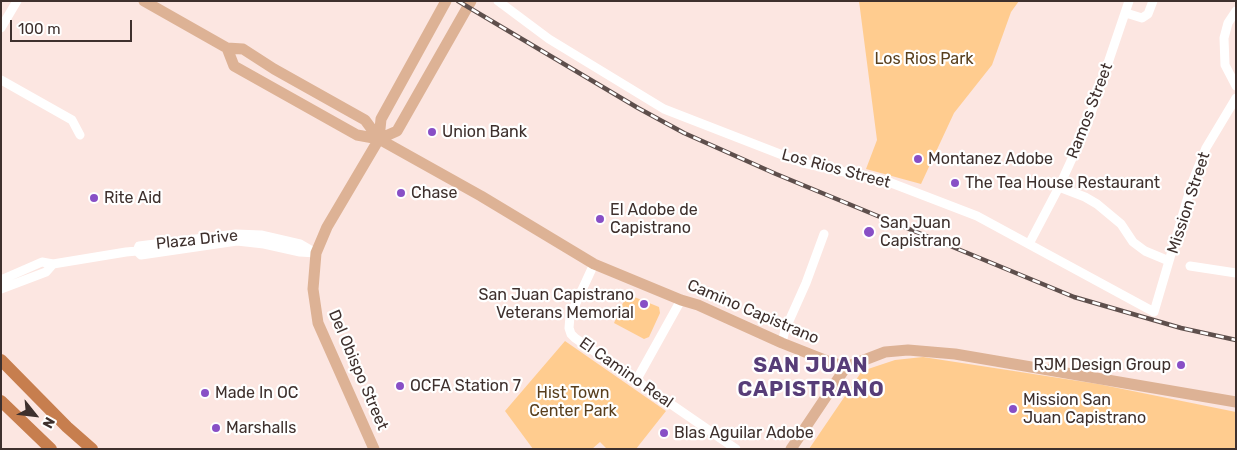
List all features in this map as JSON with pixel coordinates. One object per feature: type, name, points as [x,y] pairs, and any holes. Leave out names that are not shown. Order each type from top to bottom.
[{"type":"highway","points":[[1,360],[92,449]]},
{"type":"highway","points":[[1,401],[51,449]]},
{"type":"main road","name":"Camino Capistrano","points":[[144,1],[227,48],[243,49],[274,69],[365,120],[378,139]]},
{"type":"main road","name":"Del Obispo Street","points":[[374,449],[318,323],[313,289],[316,253],[327,227],[378,139],[381,119],[446,1]]},
{"type":"main road","points":[[378,139],[397,131],[471,1]]},
{"type":"main road","name":"Camino Capistrano","points":[[227,48],[234,66],[357,135],[378,139],[481,196],[594,264],[681,300],[708,309],[811,356],[846,367]]},
{"type":"main road","points":[[791,449],[846,367],[885,352],[917,350],[964,356],[1236,402]]},
{"type":"street","points":[[1,28],[17,1]]},
{"type":"street","name":"Los Rios Street","points":[[498,1],[549,39],[664,109],[804,163],[886,181],[977,216],[1154,312]]},
{"type":"street","name":"Ramos Street","points":[[1029,244],[1059,187],[1086,128],[1130,1]]},
{"type":"street","points":[[1126,13],[1142,18],[1148,14],[1153,1]]},
{"type":"street","points":[[1236,11],[1228,23],[1224,38],[1225,65],[1236,86]]},
{"type":"street","points":[[1,80],[72,120],[80,135]]},
{"type":"street","name":"Mission Street","points":[[1154,312],[1192,183],[1206,148],[1236,98]]},
{"type":"street","points":[[1059,187],[1097,204],[1121,224],[1139,247],[1169,261]]},
{"type":"street","name":"Plaza Drive","points":[[1,280],[42,262],[53,264],[137,251],[140,246],[236,234],[261,235],[300,244],[316,253]]},
{"type":"street","points":[[782,343],[785,330],[806,283],[824,234]]},
{"type":"street","name":"Plaza Drive","points":[[1,288],[46,272],[53,264]]},
{"type":"street","name":"El Camino Real","points":[[594,264],[570,316],[569,328],[575,338],[736,449]]},
{"type":"street","points":[[1190,266],[1236,273]]},
{"type":"street","points":[[637,379],[681,300]]},
{"type":"green space","name":"Los Rios Park","points":[[859,1],[1019,1],[1011,12],[992,65],[954,113],[921,184],[866,169],[877,140]]},
{"type":"green space","points":[[627,294],[659,307],[660,313],[649,337],[644,339],[614,323]]},
{"type":"green space","name":"Hist Town Center Park","points":[[565,341],[666,411],[636,449],[607,449],[600,442],[592,449],[533,449],[505,411]]},
{"type":"green space","name":"Mission San Juan Capistrano","points":[[923,357],[1098,384],[1236,412],[1236,449],[809,449],[862,371],[895,360]]},
{"type":"railway","points":[[458,1],[638,108],[684,133],[776,174],[1074,297],[1181,328],[1236,340]]},
{"type":"place","name":"Union Bank","points":[[432,132]]},
{"type":"place","name":"Montanez Adobe","points":[[918,159]]},
{"type":"place","name":"The Tea House Restaurant","points":[[955,183]]},
{"type":"place","name":"Chase","points":[[401,193]]},
{"type":"place","name":"Rite Aid","points":[[94,198]]},
{"type":"place","name":"El Adobe de Capistrano","points":[[600,219]]},
{"type":"place","name":"San Juan Capistrano","points":[[869,232]]},
{"type":"place","name":"San Juan Capistrano Veterans Memorial","points":[[644,304]]},
{"type":"place","name":"RJM Design Group","points":[[1181,365]]},
{"type":"place","name":"OCFA Station 7","points":[[400,386]]},
{"type":"place","name":"Made In OC","points":[[205,393]]},
{"type":"place","name":"Mission San Juan Capistrano","points":[[1013,409]]},
{"type":"place","name":"Marshalls","points":[[216,428]]},
{"type":"place","name":"Blas Aguilar Adobe","points":[[664,433]]},
{"type":"district","name":"SAN JUAN CAPISTRANO","points":[[811,378]]}]
